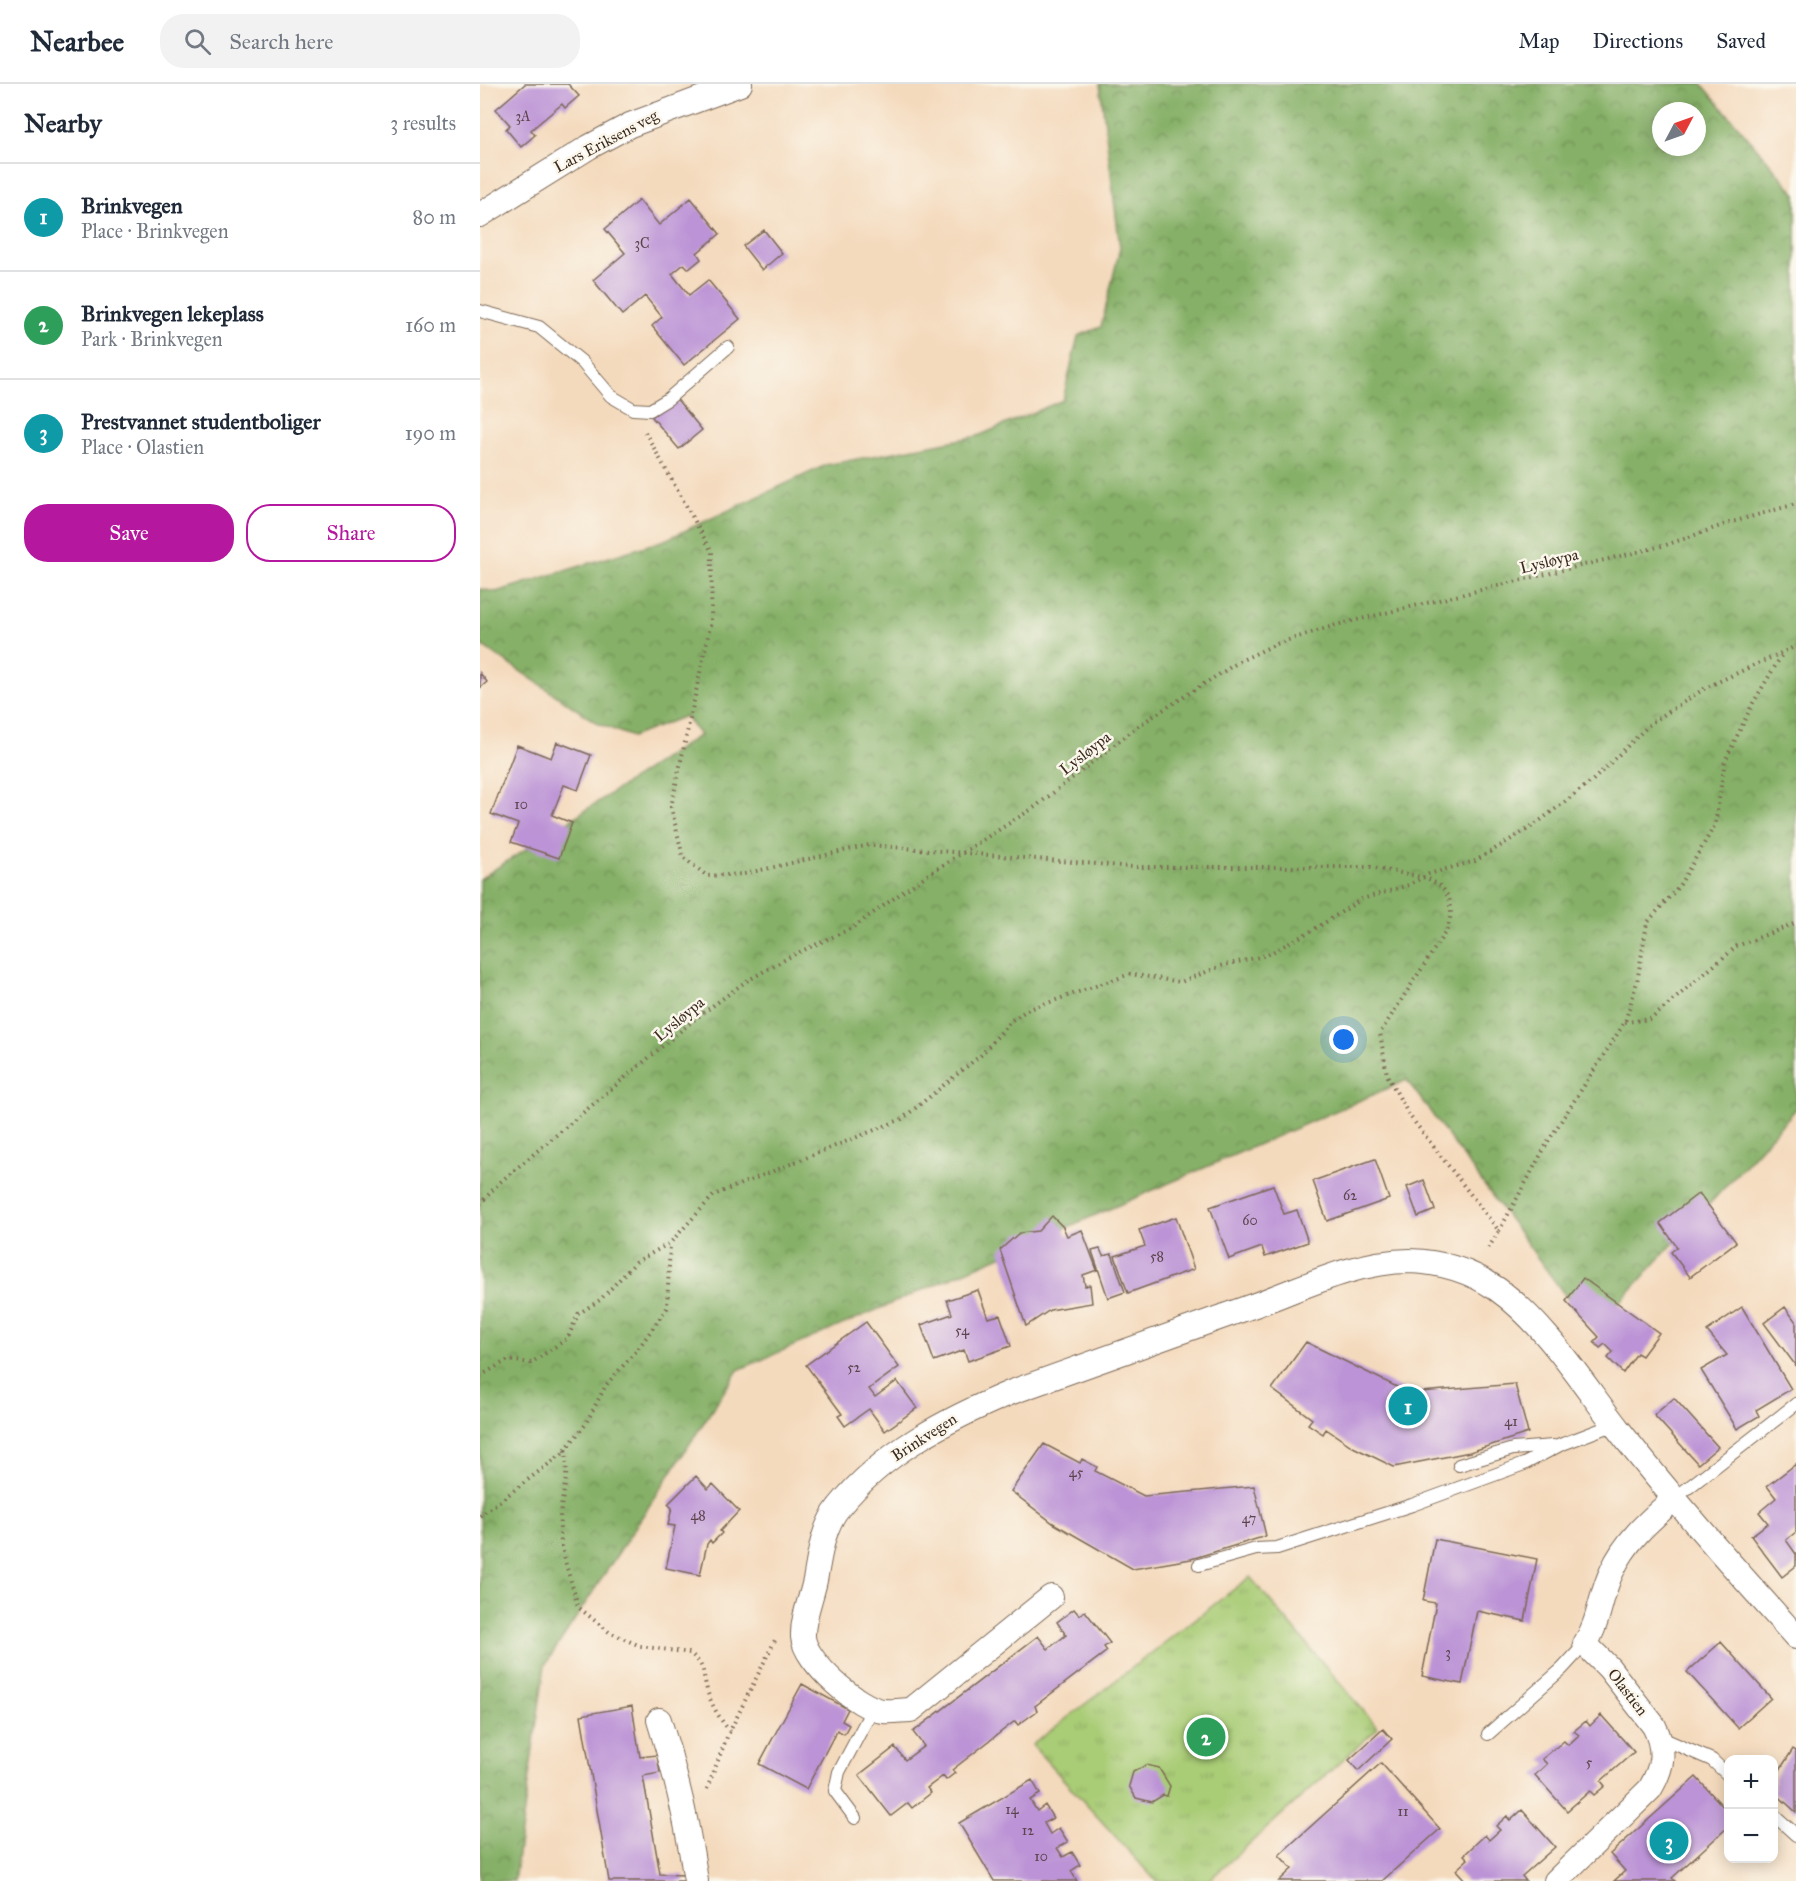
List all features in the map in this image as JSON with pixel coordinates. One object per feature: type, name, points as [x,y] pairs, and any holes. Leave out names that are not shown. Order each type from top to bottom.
[{"type":"street","name":"Lars Eriksens veg","points":[[480,216],[589,147],[630,125],[740,84]]},
{"type":"street","name":"Brinkvegen","points":[[1051,1597],[911,1710],[882,1712],[864,1704],[816,1664],[806,1648],[803,1627],[828,1523],[855,1490],[895,1454],[963,1412],[1318,1281],[1386,1263],[1410,1261],[1438,1263],[1473,1273],[1500,1291],[1570,1365],[1676,1498],[1796,1637]]},
{"type":"street","points":[[1585,1644],[1595,1628],[1612,1572],[1632,1538],[1676,1498]]},
{"type":"street","name":"Olastien","points":[[1556,1881],[1650,1789],[1660,1772],[1663,1761],[1659,1737],[1635,1699],[1585,1644]]},
{"type":"street","points":[[659,1720],[683,1808],[696,1881]]},
{"type":"lane","points":[[480,311],[539,327],[582,362],[611,396],[633,409],[650,410],[668,399],[728,347]]},
{"type":"lane","points":[[1676,1498],[1796,1404]]},
{"type":"lane","points":[[1199,1565],[1256,1549],[1277,1548],[1402,1508],[1524,1464],[1560,1445],[1615,1424]]},
{"type":"lane","points":[[1459,1465],[1513,1449],[1560,1445]]},
{"type":"lane","points":[[1488,1734],[1562,1669],[1585,1644]]},
{"type":"lane","points":[[855,1818],[835,1791],[839,1772],[873,1708]]},
{"type":"lane","points":[[1659,1737],[1712,1760],[1724,1771]]},
{"type":"lane","points":[[1778,1819],[1796,1835]]},
{"type":"path","points":[[633,409],[712,552],[711,622],[671,807],[683,857],[708,876],[744,874],[869,845],[1133,867],[1370,867],[1423,877],[1442,887],[1449,898],[1452,913],[1448,928],[1380,1033],[1387,1075],[1409,1115],[1499,1231]]},
{"type":"path","name":"Lysløypa","points":[[480,1204],[499,1182],[695,1019],[745,982],[795,954],[852,928],[962,853],[1035,807],[1141,724],[1193,689],[1276,644],[1336,624],[1666,545],[1732,522],[1796,504]]},
{"type":"path","points":[[480,1376],[508,1360],[531,1363],[568,1338],[578,1314],[600,1300],[636,1262],[670,1243],[714,1195],[902,1119],[981,1055],[1012,1020],[1027,1010],[1130,974],[1181,982],[1221,966],[1267,954],[1318,927],[1362,899],[1475,861],[1533,826],[1592,781],[1651,723],[1707,687],[1796,646]]},
{"type":"path","points":[[1473,1273],[1549,1140],[1604,1052],[1625,1023],[1637,982],[1647,923],[1679,886],[1715,825],[1725,761],[1753,703],[1784,652]]},
{"type":"path","points":[[1625,1023],[1651,1019],[1737,946],[1796,923]]},
{"type":"path","points":[[480,1516],[565,1450],[585,1425],[606,1385],[638,1349],[667,1308],[670,1243]]},
{"type":"path","points":[[565,1450],[566,1494],[560,1527],[563,1556],[571,1576],[578,1607],[609,1632],[640,1646],[690,1653],[705,1670],[707,1691],[723,1723],[730,1731]]},
{"type":"path","points":[[683,1808],[704,1794],[730,1731],[771,1644],[786,1630],[803,1627]]},
{"type":"green space","points":[[1100,84],[1702,84],[1796,194],[1796,1109],[1609,1314],[1581,1317],[1407,1080],[738,1370],[545,1665],[514,1881],[480,1881],[480,879],[700,735],[685,716],[632,737],[597,723],[480,644],[480,589],[496,592],[665,540],[826,465],[978,436],[1063,400],[1078,336],[1101,327],[1120,248]]},
{"type":"green space","points":[[1250,1577],[1378,1728],[1208,1881],[1156,1881],[1032,1745]]},
{"type":"building","points":[[525,84],[568,84],[579,96],[565,108],[562,104],[531,130],[535,135],[521,147],[506,129],[510,125],[496,109]]},
{"type":"building","points":[[691,198],[720,234],[697,253],[701,259],[689,269],[684,264],[672,274],[689,295],[708,280],[740,319],[684,365],[652,326],[662,317],[645,296],[622,315],[593,280],[625,253],[605,229],[639,200],[659,225]]},
{"type":"building","points":[[764,230],[782,253],[762,270],[743,246]]},
{"type":"building","points":[[675,397],[702,430],[679,449],[652,417]]},
{"type":"building","points":[[480,673],[487,682],[480,688]]},
{"type":"building","points":[[557,742],[591,755],[578,790],[564,785],[552,815],[572,823],[559,858],[511,842],[518,824],[491,814],[517,745],[551,758]]},
{"type":"building","points":[[1375,1159],[1389,1199],[1327,1221],[1313,1181]]},
{"type":"building","points":[[1424,1180],[1435,1210],[1418,1217],[1407,1187]]},
{"type":"building","points":[[1273,1185],[1284,1214],[1297,1210],[1308,1242],[1265,1257],[1262,1247],[1229,1259],[1210,1207]]},
{"type":"building","points":[[1699,1193],[1736,1242],[1690,1277],[1671,1252],[1677,1247],[1660,1223]]},
{"type":"building","points":[[1052,1216],[1063,1227],[1067,1236],[1082,1230],[1097,1270],[1083,1275],[1085,1286],[1090,1285],[1092,1303],[1050,1310],[1026,1326],[1000,1250],[1019,1233],[1038,1231]]},
{"type":"building","points":[[1176,1217],[1194,1269],[1128,1293],[1115,1256],[1145,1246],[1139,1230]]},
{"type":"building","points":[[1100,1249],[1103,1256],[1112,1254],[1125,1292],[1108,1298],[1092,1251]]},
{"type":"building","points":[[1583,1278],[1659,1333],[1642,1356],[1637,1353],[1623,1373],[1608,1358],[1613,1352],[1605,1344],[1600,1348],[1594,1342],[1599,1337],[1566,1301]]},
{"type":"building","points":[[978,1290],[988,1318],[1000,1315],[1011,1346],[968,1361],[964,1350],[934,1361],[921,1325],[952,1314],[947,1300]]},
{"type":"building","points":[[1742,1307],[1791,1389],[1756,1410],[1759,1416],[1737,1429],[1701,1370],[1727,1355],[1707,1331]]},
{"type":"building","points":[[1785,1307],[1796,1322],[1796,1366],[1764,1323]]},
{"type":"building","points":[[866,1322],[899,1367],[869,1389],[875,1397],[897,1381],[917,1408],[885,1431],[869,1409],[845,1426],[838,1416],[842,1414],[806,1365]]},
{"type":"building","points":[[1306,1342],[1409,1393],[1515,1384],[1528,1433],[1470,1452],[1394,1467],[1353,1447],[1326,1429],[1323,1434],[1308,1424],[1312,1419],[1272,1389]]},
{"type":"building","points":[[1674,1398],[1718,1447],[1698,1464],[1654,1415]]},
{"type":"building","points":[[1044,1444],[1080,1463],[1082,1459],[1097,1467],[1095,1471],[1144,1496],[1254,1486],[1266,1536],[1191,1559],[1133,1569],[1053,1523],[1011,1491]]},
{"type":"building","points":[[1796,1464],[1796,1532],[1786,1540],[1796,1554],[1796,1566],[1782,1577],[1751,1536],[1768,1523],[1759,1512],[1776,1498],[1767,1486]]},
{"type":"building","points":[[696,1476],[708,1489],[713,1484],[739,1511],[720,1531],[722,1533],[712,1543],[710,1540],[707,1544],[700,1575],[666,1568],[675,1526],[668,1525],[672,1508],[668,1504]]},
{"type":"building","points":[[1435,1539],[1537,1559],[1525,1621],[1477,1611],[1462,1684],[1422,1676],[1436,1603],[1423,1601]]},
{"type":"building","points":[[1074,1609],[1079,1615],[1085,1611],[1110,1643],[1104,1647],[1107,1651],[1035,1706],[1037,1711],[1018,1725],[1015,1721],[952,1770],[955,1773],[946,1780],[943,1776],[927,1788],[931,1793],[912,1808],[908,1803],[891,1816],[859,1775],[895,1747],[905,1760],[924,1746],[913,1732],[1038,1636],[1048,1649],[1066,1635],[1057,1622]]},
{"type":"building","points":[[1721,1642],[1771,1698],[1738,1728],[1687,1672]]},
{"type":"building","points":[[802,1684],[848,1709],[842,1721],[849,1725],[844,1734],[837,1730],[806,1789],[759,1764]]},
{"type":"building","points":[[632,1706],[640,1757],[657,1755],[660,1773],[643,1776],[660,1874],[684,1875],[684,1881],[609,1881],[581,1715]]},
{"type":"building","points":[[1601,1715],[1634,1752],[1601,1781],[1605,1786],[1594,1795],[1590,1791],[1567,1811],[1535,1775],[1547,1764],[1542,1759],[1564,1741],[1568,1745],[1579,1735],[1574,1731],[1586,1721],[1590,1726]]},
{"type":"building","points":[[1383,1729],[1392,1739],[1358,1771],[1349,1760]]},
{"type":"building","points":[[1793,1749],[1796,1751],[1796,1812],[1778,1796],[1778,1773]]},
{"type":"building","points":[[1381,1763],[1440,1829],[1382,1881],[1279,1881],[1292,1869],[1279,1855]]},
{"type":"building","points":[[1146,1765],[1159,1768],[1170,1786],[1167,1796],[1163,1795],[1152,1802],[1136,1798],[1129,1786],[1133,1772]]},
{"type":"building","points":[[1696,1777],[1724,1808],[1724,1831],[1672,1878],[1675,1881],[1614,1881],[1625,1871],[1610,1854]]},
{"type":"building","points":[[1032,1780],[1040,1794],[1030,1800],[1037,1811],[1045,1805],[1053,1818],[1044,1823],[1050,1834],[1059,1828],[1068,1842],[1057,1848],[1063,1857],[1072,1852],[1080,1865],[1071,1871],[1077,1881],[994,1881],[959,1823]]},
{"type":"building","points":[[1522,1810],[1555,1847],[1522,1876],[1526,1881],[1466,1881],[1456,1870],[1468,1859],[1464,1855],[1485,1835],[1489,1840],[1500,1830],[1496,1826],[1507,1816],[1510,1821]]},
{"type":"place","name":"Brinkvegen","points":[[1408,1406]]},
{"type":"place","name":"Brinkvegen lekeplass","points":[[1206,1737]]},
{"type":"place","name":"Prestvannet studentboliger","points":[[1669,1841]]}]
